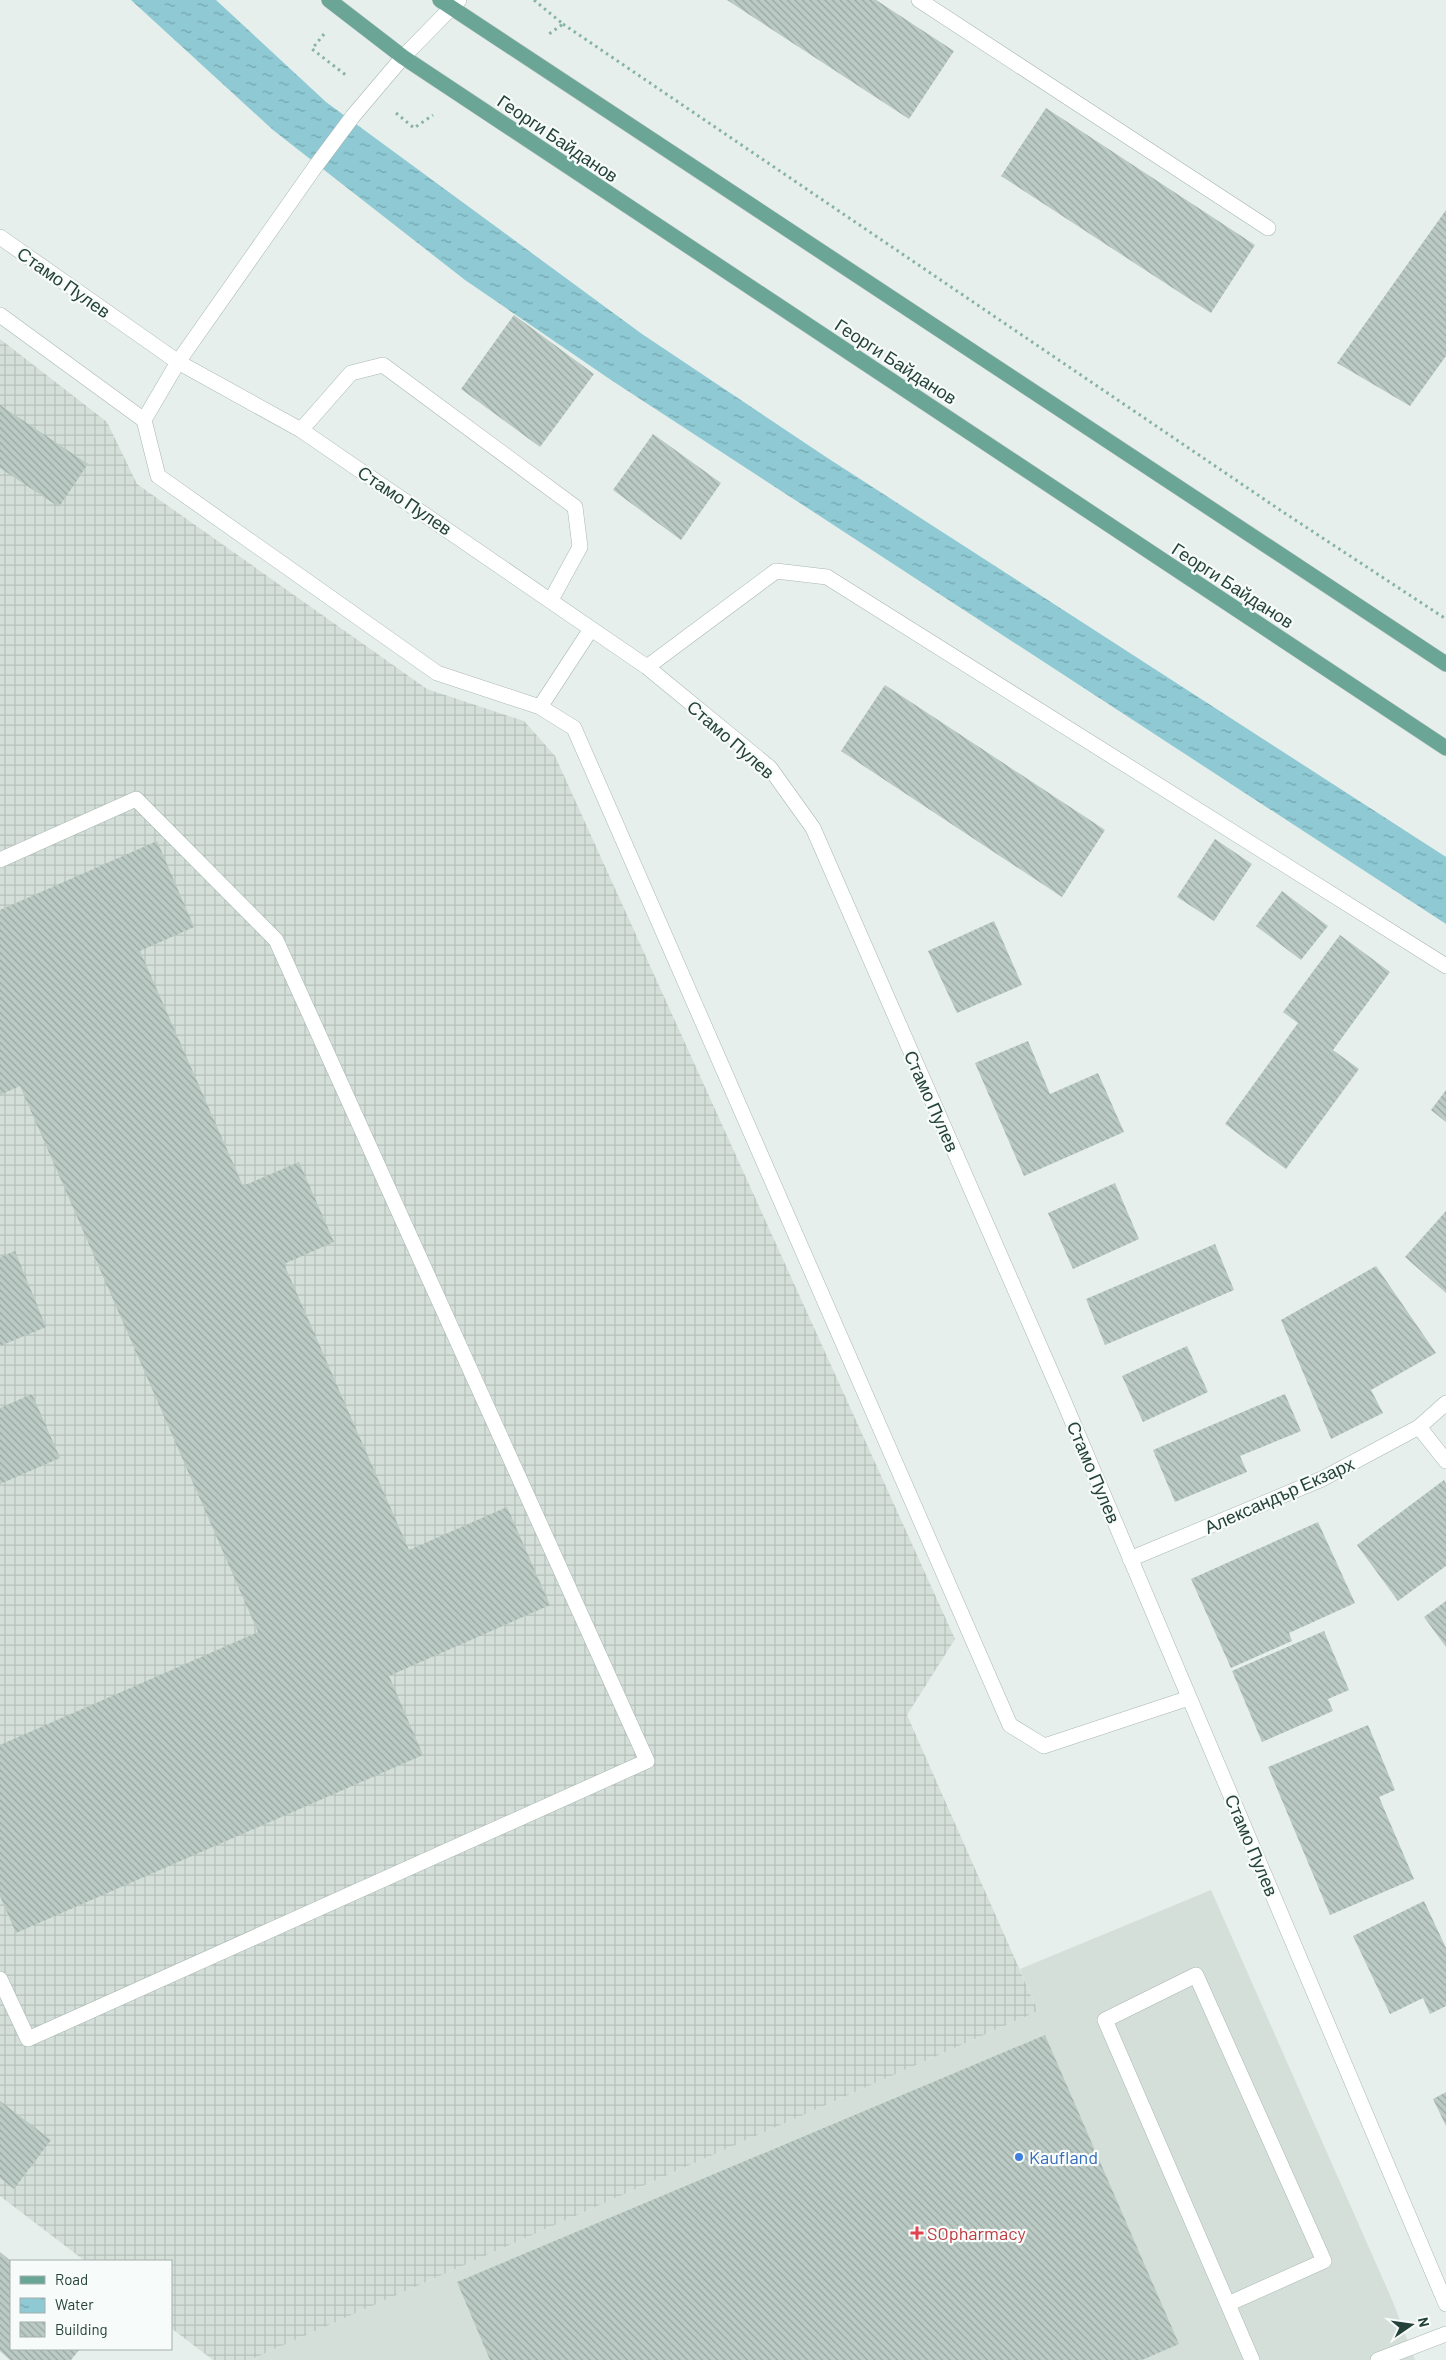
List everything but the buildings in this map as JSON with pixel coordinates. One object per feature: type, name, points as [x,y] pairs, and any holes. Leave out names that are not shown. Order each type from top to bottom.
[{"type":"main road","name":"Георги Байданов","points":[[329,0],[403,57],[1446,748]]},
{"type":"main road","points":[[450,3],[1446,664]]},
{"type":"street","points":[[919,0],[1268,228]]},
{"type":"street","points":[[144,420],[178,362],[315,167],[353,116],[450,3]]},
{"type":"street","name":"Стамо Пулев","points":[[0,237],[178,362],[301,430],[647,667],[770,768],[813,828],[1130,1559],[1446,2304]]},
{"type":"street","points":[[0,315],[144,420],[158,476],[437,673],[540,707],[574,728],[1010,1725],[1044,1746],[1189,1698]]},
{"type":"street","points":[[301,430],[351,373],[383,366],[575,507],[580,547],[551,600]]},
{"type":"street","points":[[647,667],[776,571],[827,577],[1446,966]]},
{"type":"street","points":[[540,707],[592,628]]},
{"type":"street","points":[[0,860],[136,799],[276,940],[647,1761],[28,2039],[0,1979]]},
{"type":"street","name":"Александър Екзарх","points":[[1130,1559],[1322,1480],[1419,1427],[1446,1403]]},
{"type":"street","points":[[1419,1427],[1446,1461]]},
{"type":"street","points":[[1228,2304],[1324,2261],[1196,1976],[1105,2020],[1252,2360]]},
{"type":"street","points":[[1378,2360],[1446,2334]]},
{"type":"path","points":[[563,24],[1283,512],[1446,619]]},
{"type":"shaded area","points":[[0,339],[107,422],[137,484],[427,689],[524,721],[555,756],[955,1639],[907,1715],[1038,2011],[250,2360],[213,2360],[172,2329],[172,2260],[84,2260],[0,2196]]},
{"type":"shaded area","name":"Kaufland","points":[[1211,1890],[1393,2302],[1415,2360],[250,2360],[1038,2011],[1020,1969]]},
{"type":"water","points":[[131,0],[216,0],[326,102],[642,334],[826,457],[1446,857],[1446,924],[611,380],[465,280],[273,130]]},
{"type":"place","name":"Kaufland","points":[[1019,2157]]},
{"type":"place","name":"SOpharmacy","points":[[917,2233]]}]
